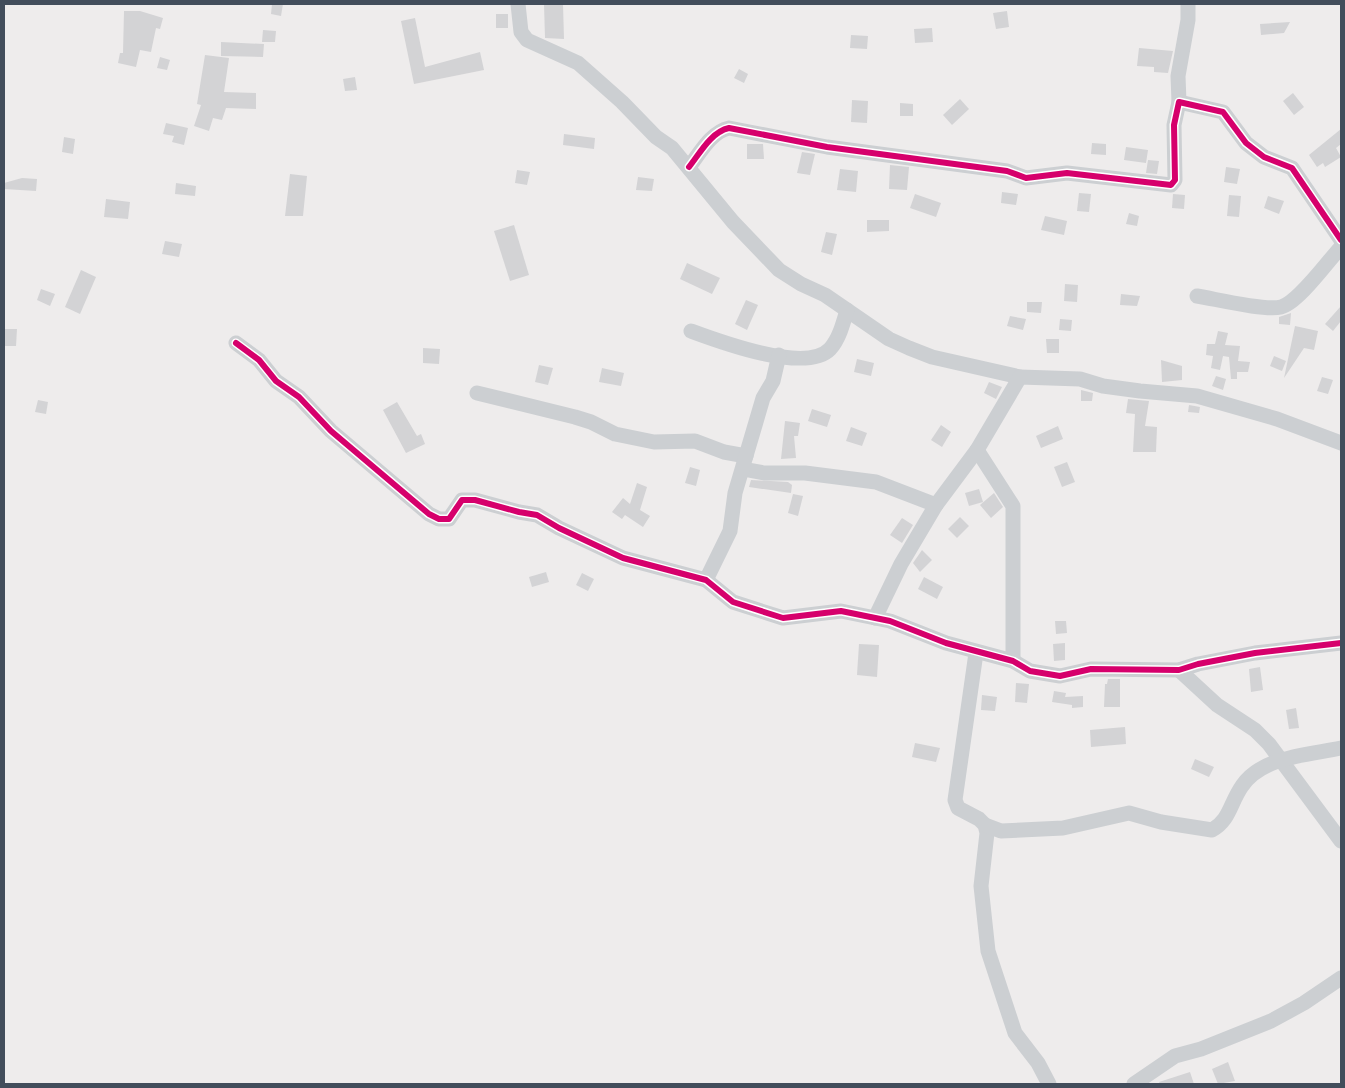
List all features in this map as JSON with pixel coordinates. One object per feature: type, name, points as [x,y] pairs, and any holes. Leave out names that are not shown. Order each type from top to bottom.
[{"type":"street","points":[[518,4],[521,32],[527,40],[578,63],[622,102],[689,167],[733,222],[779,270],[847,310],[889,339],[932,357],[1020,377],[1080,379],[1103,386],[1197,396],[1277,419],[1341,443]]},
{"type":"street","points":[[689,167],[712,136],[722,129],[730,128],[827,147],[1007,171],[1026,178],[1067,173],[1171,185],[1175,180],[1174,125],[1178,102],[1180,62],[1188,20],[1188,4]]},
{"type":"street","points":[[1178,102],[1223,112],[1246,143],[1264,157],[1292,168],[1341,240]]},
{"type":"street","points":[[1197,296],[1265,307],[1281,307],[1301,293],[1341,247]]},
{"type":"street","points":[[691,331],[755,353],[806,358],[829,350],[840,333],[847,310]]},
{"type":"street","points":[[236,343],[259,360],[276,381],[299,397],[331,431],[429,514],[439,519],[449,519],[462,500],[475,500],[537,515],[559,528],[623,558],[706,580],[733,602],[783,618],[841,611],[890,620],[976,653],[1013,661],[1030,671],[1060,676],[1091,669],[1179,670],[1198,664],[1255,653],[1341,642]]},
{"type":"street","points":[[706,580],[730,531],[735,493],[763,398],[773,381],[779,355]]},
{"type":"street","points":[[875,618],[901,564],[936,505],[977,450],[1020,377]]},
{"type":"street","points":[[477,393],[575,417],[591,422],[615,434],[654,442],[695,441],[724,452],[764,472],[805,473],[876,482],[936,505]]},
{"type":"street","points":[[977,450],[1013,506],[1013,661]]},
{"type":"street","points":[[976,653],[955,800],[958,808],[979,819],[985,825],[1001,831],[1063,828],[1129,813],[1161,822],[1212,830],[1221,825],[1229,815],[1242,785],[1255,773],[1282,760],[1341,748]]},
{"type":"street","points":[[1179,670],[1217,705],[1255,730],[1282,760],[1341,841]]},
{"type":"street","points":[[985,825],[987,833],[981,886],[988,951],[1015,1033],[1038,1063],[1049,1084]]},
{"type":"street","points":[[1134,1084],[1175,1056],[1201,1049],[1271,1021],[1304,1003],[1341,978]]},
{"type":"building","points":[[272,4],[283,4],[281,16],[271,14]]},
{"type":"building","points":[[544,4],[563,4],[564,39],[545,38]]},
{"type":"building","points":[[124,11],[140,11],[163,18],[160,29],[156,28],[151,52],[140,50],[136,67],[118,63],[120,53],[123,53]]},
{"type":"building","points":[[1007,11],[1009,27],[996,29],[993,13]]},
{"type":"building","points":[[496,14],[508,14],[508,28],[496,28]]},
{"type":"building","points":[[415,18],[425,67],[480,52],[484,70],[414,84],[401,21]]},
{"type":"building","points":[[1290,22],[1284,33],[1261,35],[1260,24]]},
{"type":"building","points":[[932,28],[933,42],[915,43],[914,29]]},
{"type":"building","points":[[263,30],[276,31],[275,42],[262,42]]},
{"type":"building","points":[[851,35],[868,36],[867,49],[850,48]]},
{"type":"building","points":[[221,42],[264,44],[263,57],[221,56]]},
{"type":"building","points":[[1139,48],[1173,51],[1168,73],[1154,72],[1154,67],[1137,66]]},
{"type":"building","points":[[205,55],[229,58],[224,92],[256,93],[256,109],[226,108],[222,120],[213,118],[209,131],[194,126],[201,105],[197,104]]},
{"type":"building","points":[[160,57],[170,60],[167,70],[157,68]]},
{"type":"building","points":[[739,69],[748,74],[744,83],[734,78]]},
{"type":"building","points":[[355,77],[357,90],[345,91],[343,79]]},
{"type":"building","points":[[1293,93],[1304,107],[1294,115],[1283,101]]},
{"type":"building","points":[[960,99],[969,109],[952,125],[943,115]]},
{"type":"building","points":[[852,100],[868,101],[867,123],[851,122]]},
{"type":"building","points":[[900,103],[913,104],[913,116],[900,116]]},
{"type":"building","points":[[166,123],[188,128],[184,145],[172,142],[174,136],[163,134]]},
{"type":"building","points":[[1341,129],[1341,144],[1336,148],[1341,157],[1325,167],[1323,163],[1317,167],[1309,155]]},
{"type":"building","points":[[564,134],[595,138],[594,149],[563,145]]},
{"type":"building","points":[[64,137],[75,139],[73,154],[62,152]]},
{"type":"building","points":[[1092,143],[1106,144],[1106,155],[1091,154]]},
{"type":"building","points":[[747,144],[763,144],[764,159],[747,159]]},
{"type":"building","points":[[1126,147],[1148,150],[1146,163],[1124,160]]},
{"type":"building","points":[[802,152],[815,154],[810,175],[797,173]]},
{"type":"building","points":[[1148,160],[1159,161],[1157,174],[1146,173]]},
{"type":"building","points":[[890,165],[909,167],[907,190],[889,189]]},
{"type":"building","points":[[1226,167],[1240,169],[1237,184],[1224,182]]},
{"type":"building","points":[[840,169],[858,171],[856,192],[837,190]]},
{"type":"building","points":[[517,170],[530,172],[527,185],[515,183]]},
{"type":"building","points":[[290,174],[307,176],[303,216],[285,216]]},
{"type":"building","points":[[638,177],[654,179],[652,191],[636,190]]},
{"type":"building","points":[[22,178],[37,179],[36,191],[4,189],[4,183]]},
{"type":"building","points":[[176,183],[196,186],[195,196],[175,194]]},
{"type":"building","points":[[1002,192],[1018,194],[1016,205],[1001,203]]},
{"type":"building","points":[[1079,193],[1091,194],[1089,212],[1077,211]]},
{"type":"building","points":[[915,194],[941,203],[936,217],[910,208]]},
{"type":"building","points":[[1173,194],[1185,195],[1184,209],[1172,208]]},
{"type":"building","points":[[1229,195],[1241,196],[1239,217],[1227,216]]},
{"type":"building","points":[[1268,196],[1284,201],[1279,214],[1264,208]]},
{"type":"building","points":[[106,199],[130,202],[128,219],[104,217]]},
{"type":"building","points":[[1129,213],[1139,216],[1137,226],[1126,224]]},
{"type":"building","points":[[1045,216],[1067,221],[1064,235],[1041,230]]},
{"type":"building","points":[[867,220],[889,220],[889,231],[867,232]]},
{"type":"building","points":[[514,225],[529,275],[510,281],[494,231]]},
{"type":"building","points":[[826,232],[837,234],[832,255],[821,252]]},
{"type":"building","points":[[165,241],[182,244],[179,257],[162,254]]},
{"type":"building","points":[[687,263],[720,278],[712,294],[680,279]]},
{"type":"building","points":[[81,270],[96,277],[80,314],[65,307]]},
{"type":"building","points":[[1065,284],[1078,285],[1077,302],[1064,301]]},
{"type":"building","points":[[41,289],[55,294],[50,306],[37,300]]},
{"type":"building","points":[[1121,294],[1140,296],[1137,306],[1120,305]]},
{"type":"building","points":[[746,300],[758,305],[747,330],[735,324]]},
{"type":"building","points":[[1027,302],[1042,302],[1041,313],[1027,312]]},
{"type":"building","points":[[1341,306],[1341,321],[1333,331],[1325,324]]},
{"type":"building","points":[[1291,313],[1290,325],[1279,324],[1279,317]]},
{"type":"building","points":[[1010,316],[1026,319],[1023,330],[1007,326]]},
{"type":"building","points":[[1060,319],[1072,320],[1071,331],[1059,330]]},
{"type":"building","points":[[1295,326],[1318,331],[1314,350],[1304,348],[1284,378]]},
{"type":"building","points":[[5,329],[17,329],[16,346],[4,346]]},
{"type":"building","points":[[1218,331],[1228,333],[1225,345],[1240,346],[1238,361],[1250,362],[1248,372],[1237,372],[1237,379],[1231,379],[1229,357],[1223,356],[1220,370],[1211,368],[1213,356],[1206,355],[1207,344],[1215,344]]},
{"type":"building","points":[[1046,339],[1059,339],[1059,353],[1047,353]]},
{"type":"building","points":[[423,348],[440,349],[439,364],[423,363]]},
{"type":"building","points":[[1274,356],[1286,361],[1282,371],[1270,366]]},
{"type":"building","points":[[857,359],[874,363],[871,376],[854,372]]},
{"type":"building","points":[[1161,360],[1182,366],[1182,380],[1162,382]]},
{"type":"building","points":[[539,365],[553,368],[548,385],[535,382]]},
{"type":"building","points":[[602,368],[624,373],[621,386],[599,382]]},
{"type":"building","points":[[1216,376],[1226,379],[1223,390],[1212,386]]},
{"type":"building","points":[[1322,377],[1333,380],[1328,394],[1317,391]]},
{"type":"building","points":[[989,382],[1002,387],[996,399],[984,393]]},
{"type":"building","points":[[1081,390],[1093,393],[1092,401],[1081,401]]},
{"type":"building","points":[[1128,399],[1149,401],[1145,426],[1157,427],[1156,452],[1133,452],[1135,414],[1126,413]]},
{"type":"building","points":[[38,400],[48,402],[46,414],[35,412]]},
{"type":"building","points":[[397,402],[417,436],[421,434],[425,444],[406,453],[383,410]]},
{"type":"building","points":[[1189,405],[1200,407],[1199,413],[1188,412]]},
{"type":"building","points":[[812,409],[831,415],[827,427],[808,421]]},
{"type":"building","points":[[785,421],[800,423],[798,436],[794,436],[796,458],[781,459]]},
{"type":"building","points":[[941,425],[951,432],[942,447],[931,440]]},
{"type":"building","points":[[1058,426],[1063,439],[1041,448],[1036,436]]},
{"type":"building","points":[[851,427],[867,433],[862,446],[846,441]]},
{"type":"building","points":[[1067,462],[1075,482],[1062,487],[1054,467]]},
{"type":"building","points":[[690,467],[700,470],[696,486],[685,483]]},
{"type":"building","points":[[751,480],[788,482],[792,485],[791,493],[749,487]]},
{"type":"building","points":[[637,483],[647,487],[640,510],[650,516],[643,527],[625,515],[622,519],[612,512],[623,498],[630,504]]},
{"type":"building","points":[[979,489],[983,502],[969,506],[965,493]]},
{"type":"building","points":[[994,493],[1003,507],[991,518],[980,505]]},
{"type":"building","points":[[793,494],[803,496],[798,516],[788,513]]},
{"type":"building","points":[[960,517],[969,526],[957,538],[948,529]]},
{"type":"building","points":[[902,518],[913,525],[902,543],[890,535]]},
{"type":"building","points":[[922,550],[932,560],[920,572],[913,563]]},
{"type":"building","points":[[546,572],[549,582],[532,587],[529,577]]},
{"type":"building","points":[[582,573],[594,579],[588,591],[576,585]]},
{"type":"building","points":[[924,577],[943,587],[937,599],[918,589]]},
{"type":"building","points":[[1055,621],[1066,621],[1067,633],[1056,634]]},
{"type":"building","points":[[1065,643],[1065,660],[1054,661],[1053,644]]},
{"type":"building","points":[[859,644],[879,645],[877,677],[857,675]]},
{"type":"building","points":[[1260,667],[1263,690],[1251,692],[1249,669]]},
{"type":"building","points":[[1108,679],[1120,679],[1120,707],[1104,707],[1105,684],[1107,684]]},
{"type":"building","points":[[1016,683],[1029,684],[1027,703],[1015,702]]},
{"type":"building","points":[[1054,691],[1066,693],[1065,697],[1083,696],[1083,707],[1072,708],[1072,705],[1052,702]]},
{"type":"building","points":[[982,695],[997,697],[995,711],[981,710]]},
{"type":"building","points":[[1296,708],[1299,728],[1289,729],[1286,710]]},
{"type":"building","points":[[1125,727],[1126,744],[1091,747],[1090,730]]},
{"type":"building","points":[[915,743],[940,748],[936,762],[912,757]]},
{"type":"building","points":[[1195,759],[1214,767],[1209,777],[1191,769]]},
{"type":"building","points":[[1228,1062],[1235,1081],[1218,1084],[1212,1069]]},
{"type":"building","points":[[1190,1072],[1194,1084],[1160,1084],[1159,1082]]},
{"type":"cycle path","points":[[689,167],[711,138],[729,128],[827,147],[1007,171],[1026,178],[1067,173],[1171,185],[1175,180],[1174,125],[1179,102],[1223,112],[1246,143],[1264,157],[1292,168],[1341,240]]},
{"type":"cycle path","points":[[236,343],[259,360],[276,381],[299,397],[331,431],[429,514],[439,519],[449,519],[462,500],[475,500],[537,515],[559,528],[623,558],[706,580],[733,602],[783,618],[841,611],[890,621],[946,643],[1013,661],[1030,671],[1060,676],[1091,669],[1179,670],[1198,664],[1255,653],[1341,643]]}]
